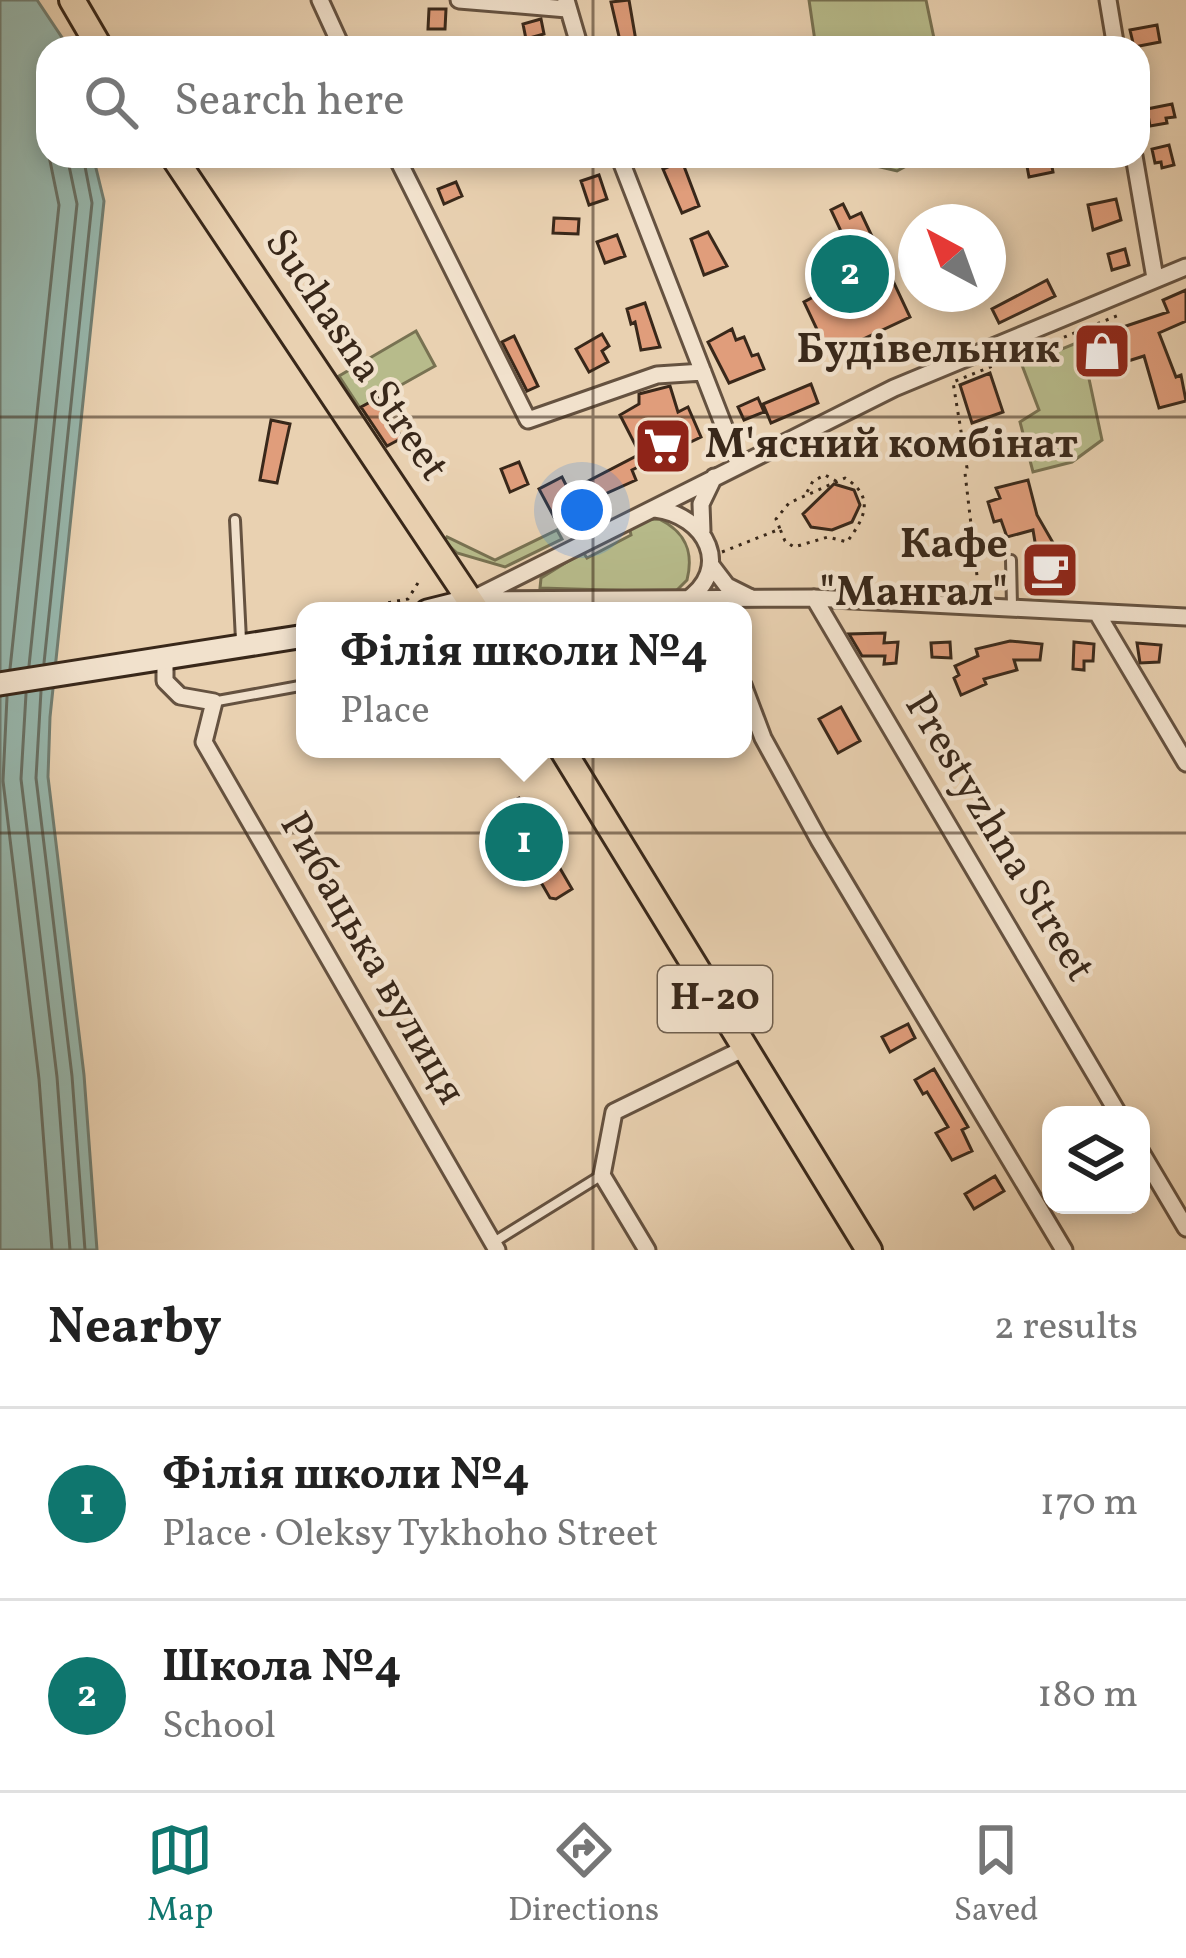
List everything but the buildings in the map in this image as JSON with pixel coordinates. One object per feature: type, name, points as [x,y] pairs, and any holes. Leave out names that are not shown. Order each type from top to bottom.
[{"type":"main road","points":[[72,0],[93,36]]},
{"type":"main road","name":"Suchasna Street","points":[[180,168],[471,602]]},
{"type":"main road","points":[[0,684],[296,639]]},
{"type":"main road","name":"Н-20","points":[[568,758],[869,1250]]},
{"type":"street","points":[[320,0],[336,36]]},
{"type":"street","points":[[459,0],[566,4],[576,36]]},
{"type":"street","points":[[1108,0],[1114,36]]},
{"type":"street","points":[[402,168],[528,420],[657,375],[703,372]]},
{"type":"street","points":[[624,168],[739,465]]},
{"type":"street","points":[[1136,168],[1155,278]]},
{"type":"street","points":[[481,602],[650,509],[894,388],[1186,267]]},
{"type":"street","points":[[714,477],[701,504],[710,561],[727,586],[753,599]]},
{"type":"street","points":[[650,509],[674,512],[702,532]]},
{"type":"street","points":[[685,601],[698,592],[710,561]]},
{"type":"street","points":[[743,602],[814,598],[1186,617]]},
{"type":"street","name":"Prestyzhna Street","points":[[814,598],[1114,1106]]},
{"type":"street","points":[[643,602],[694,602]]},
{"type":"street","points":[[1097,613],[1186,763]]},
{"type":"street","points":[[165,661],[165,681],[180,696],[211,702]]},
{"type":"street","name":"Рибацька вулиця","points":[[211,702],[204,742],[495,1247]]},
{"type":"street","points":[[752,709],[819,840],[1064,1250]]},
{"type":"street","points":[[647,1250],[602,1175],[614,1112],[745,1048]]},
{"type":"street","points":[[1150,1167],[1186,1228]]},
{"type":"lane","points":[[235,520],[241,648]]},
{"type":"lane","points":[[1011,560],[1012,608]]},
{"type":"lane","points":[[211,702],[296,687]]},
{"type":"lane","points":[[495,1247],[602,1175]]},
{"type":"path","points":[[981,607],[967,468],[952,382],[1119,315]]},
{"type":"path","points":[[806,495],[813,481],[825,476],[838,482]]},
{"type":"path","points":[[851,481],[866,515],[847,542],[828,537],[794,547],[785,541],[776,520],[779,511],[806,495],[851,481]]},
{"type":"path","points":[[710,561],[780,529]]},
{"type":"path","points":[[392,602],[408,599],[421,578]]},
{"type":"green space","points":[[809,0],[926,0],[934,36],[814,36]]},
{"type":"green space","points":[[416,331],[435,366],[360,408],[339,376]]},
{"type":"green space","points":[[1081,341],[1102,440],[1072,462],[1033,472],[1020,422],[1039,410],[1020,360]]},
{"type":"green space","points":[[659,519],[676,530],[688,552],[687,580],[675,592],[540,588],[541,578],[583,552],[587,558],[631,535],[629,526]]},
{"type":"green space","points":[[557,530],[562,539],[505,567],[457,553],[444,541],[447,537],[495,560]]},
{"type":"water","points":[[0,0],[37,0],[61,36],[36,36],[36,168],[96,168],[104,201],[50,717],[48,777],[84,1075],[97,1250],[0,1250]]},
{"type":"place","name":"Школа №4","points":[[850,274]]},
{"type":"place","name":"Будівельник","points":[[1102,351]]},
{"type":"place","name":"М'ясний комбінат","points":[[663,446]]},
{"type":"place","name":"Кафе \"Мангал\"","points":[[1050,570]]},
{"type":"place","name":"Філія школи №4","points":[[524,842]]}]
